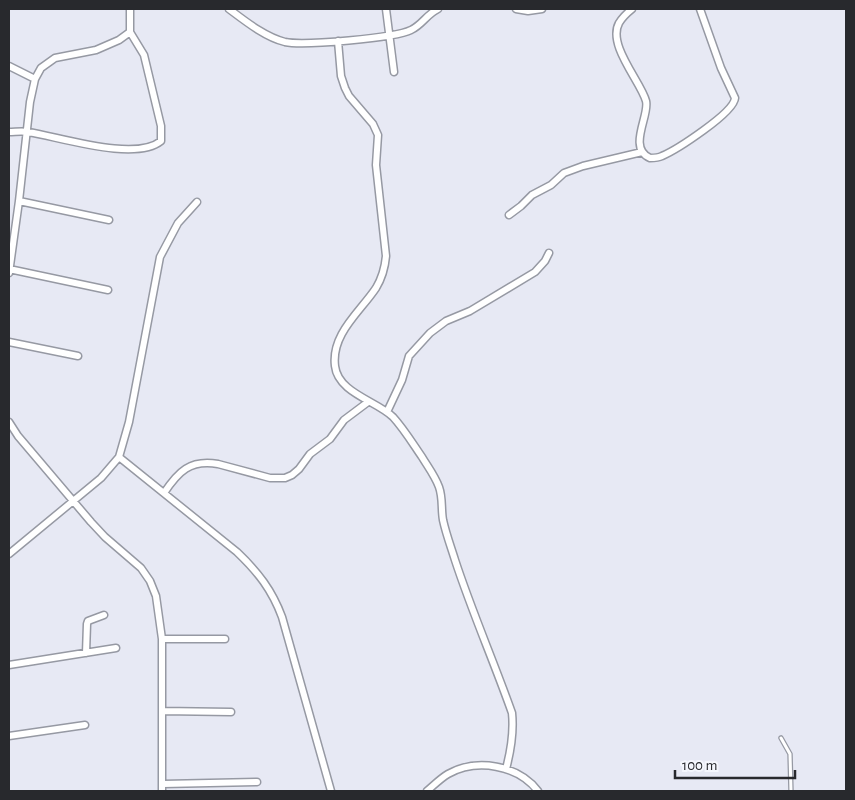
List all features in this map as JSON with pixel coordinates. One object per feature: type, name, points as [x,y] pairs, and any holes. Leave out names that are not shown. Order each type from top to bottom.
[{"type":"street","points":[[9,132],[26,132],[118,149],[139,149],[156,145],[161,141],[161,126],[144,56],[130,32],[130,9]]},
{"type":"street","points":[[229,9],[275,38],[286,42],[298,43],[338,41],[390,35],[413,30],[428,14],[438,9]]},
{"type":"street","points":[[386,9],[394,72]]},
{"type":"street","points":[[516,9],[528,11],[542,9]]},
{"type":"street","points":[[632,9],[619,24],[617,32],[624,60],[644,94],[647,105],[641,128],[642,152]]},
{"type":"street","points":[[642,152],[650,158],[662,156],[701,132],[732,107],[735,102],[700,9]]},
{"type":"street","points":[[9,273],[26,132],[35,79],[41,68],[55,58],[96,50],[119,40],[130,32]]},
{"type":"street","points":[[338,41],[345,88],[349,96],[373,124],[378,135],[376,165],[386,247],[385,267],[375,289],[354,316],[338,344],[334,360],[336,374],[368,402],[387,412],[399,424],[419,452],[440,488],[446,530],[463,583],[512,713],[512,742],[506,769]]},
{"type":"street","points":[[9,66],[35,79]]},
{"type":"street","points":[[509,215],[532,196],[551,185],[564,173],[582,166],[642,152]]},
{"type":"street","points":[[19,201],[109,220]]},
{"type":"street","points":[[9,554],[74,502],[101,478],[120,457],[129,422],[160,257],[178,223],[197,202]]},
{"type":"street","points":[[387,412],[402,380],[409,356],[430,333],[446,321],[470,311],[534,272],[546,261],[549,254]]},
{"type":"street","points":[[9,268],[108,290]]},
{"type":"street","points":[[9,342],[78,356]]},
{"type":"street","points":[[164,493],[181,472],[198,464],[218,464],[270,478],[285,478],[292,475],[310,454],[330,439],[344,420],[368,402]]},
{"type":"street","points":[[9,422],[18,436],[105,537],[141,568],[150,581],[156,596],[162,639],[162,788],[257,782]]},
{"type":"street","points":[[120,457],[237,552],[254,568],[270,590],[282,617],[331,791]]},
{"type":"street","points":[[86,653],[86,624],[88,621],[104,615]]},
{"type":"street","points":[[162,639],[225,639]]},
{"type":"street","points":[[9,665],[116,648]]},
{"type":"street","points":[[162,711],[231,712]]},
{"type":"street","points":[[9,736],[86,726]]},
{"type":"street","points":[[427,791],[449,773],[464,768],[487,765],[506,769],[528,781],[538,791]]},
{"type":"lane","points":[[781,738],[790,754],[791,791]]}]
